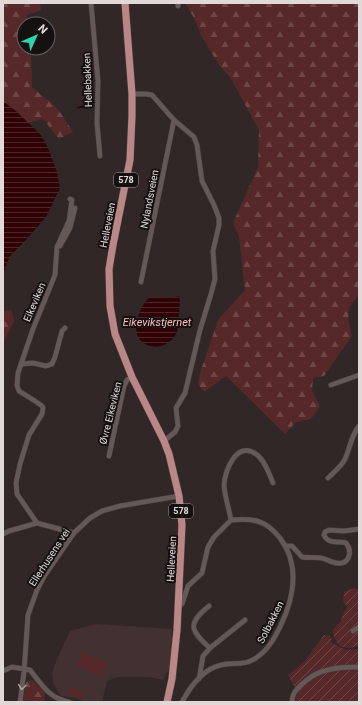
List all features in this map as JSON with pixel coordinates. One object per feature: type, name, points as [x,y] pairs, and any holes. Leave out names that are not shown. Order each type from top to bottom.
[{"type":"main road","name":"Helleveien","points":[[125,3],[132,94],[130,160],[109,269],[109,293],[115,334],[132,377],[164,441],[172,465],[179,496],[182,525],[178,604],[170,702]]},
{"type":"main road","name":"Helleveien","points":[[167,702],[172,679]]},
{"type":"street","name":"Hellebakken","points":[[91,3],[98,81],[97,123],[100,156]]},
{"type":"street","points":[[132,94],[152,95],[174,120],[191,134],[196,141],[202,181],[214,205],[219,222],[213,251],[215,270],[213,286],[200,330],[185,393],[176,408],[178,423],[176,430],[164,441]]},
{"type":"street","name":"Nylandsveien","points":[[141,282],[174,120]]},
{"type":"street","name":"Eikeviken","points":[[37,523],[20,499],[16,489],[20,464],[29,435],[43,410],[42,406],[22,393],[18,388],[17,378],[33,329],[55,275],[57,247],[69,221],[72,203],[72,200],[70,199]]},
{"type":"street","points":[[57,247],[60,246],[70,228],[75,208]]},
{"type":"street","points":[[21,364],[33,363],[46,366],[52,364],[62,330],[65,328]]},
{"type":"street","points":[[332,385],[359,376]]},
{"type":"street","name":"Øvre Eikeviken","points":[[109,456],[124,386],[127,380],[132,377]]},
{"type":"street","points":[[328,478],[341,466],[345,460],[355,432],[359,426]]},
{"type":"street","points":[[178,604],[182,604],[188,586],[202,573],[208,548],[214,537],[232,520],[224,486],[227,470],[232,460],[238,453],[245,450],[250,450],[257,454],[273,484]]},
{"type":"street","name":"Ellerhusens vei","points":[[20,702],[28,615],[37,590],[74,533],[90,518],[102,512],[120,506],[179,496]]},
{"type":"street","name":"Solbakken","points":[[182,702],[199,679],[208,672],[221,665],[249,663],[265,651],[270,645],[285,617],[292,596],[294,577],[293,566],[286,546],[274,531],[259,521],[249,519],[232,520]]},
{"type":"street","points":[[3,534],[9,530],[37,523],[74,533]]},
{"type":"street","points":[[286,546],[292,546],[302,557],[324,559],[337,564],[348,558],[351,552],[350,547],[346,543],[325,539],[325,532],[328,530],[344,531],[359,529]]},
{"type":"street","points":[[209,606],[196,618],[194,627],[195,633],[210,648]]},
{"type":"street","name":"Solbakken","points":[[199,679],[203,656],[210,648],[245,620]]},
{"type":"street","points":[[353,631],[359,627]]},
{"type":"street","points":[[3,671],[12,667],[30,670],[50,695],[68,702]]},
{"type":"street","points":[[292,702],[292,696],[299,686],[306,680],[323,671],[344,667],[359,667]]},
{"type":"shaded area","points":[[96,624],[172,629],[170,667],[163,680],[149,677],[118,677],[107,681],[102,702],[84,702],[75,698],[61,696],[53,683],[52,673],[70,631]]},
{"type":"green space","points":[[3,3],[40,3],[41,10],[27,16],[16,16],[16,56],[31,56],[32,87],[58,109],[73,132],[59,139],[43,119],[28,123],[3,101]]},
{"type":"green space","points":[[185,3],[359,3],[359,295],[351,305],[348,314],[352,336],[324,376],[313,378],[312,391],[320,406],[311,419],[296,422],[285,434],[226,376],[204,392],[198,384],[200,373],[218,320],[245,290],[239,236],[233,223],[258,167],[259,130],[230,77],[219,65],[202,37],[194,18]]},
{"type":"green space","points":[[11,310],[14,321],[3,344],[3,311]]},
{"type":"green space","points":[[354,588],[359,590],[359,626],[351,632],[353,633],[359,629],[359,645],[344,648],[335,640],[333,630],[341,621],[343,613],[348,607],[343,602],[344,592]]},
{"type":"green space","points":[[324,635],[331,636],[332,643],[346,650],[359,649],[359,666],[322,669],[304,679],[295,688],[288,675],[304,662]]},
{"type":"green space","points":[[82,653],[107,662],[102,676],[77,666]]},
{"type":"green space","points":[[345,669],[359,670],[359,702],[295,702],[297,694],[307,682],[329,672]]},
{"type":"green space","points":[[32,680],[45,693],[44,702],[23,702],[26,682]]},
{"type":"green space","points":[[70,687],[83,692],[81,699],[68,694]]},
{"type":"water","points":[[3,101],[41,135],[48,148],[57,172],[60,188],[46,217],[10,256],[3,273]]},
{"type":"water","name":"Eikevikstjernet","points":[[179,296],[180,301],[177,332],[171,341],[156,347],[141,341],[136,331],[136,324],[146,301],[150,297],[170,298]]},
{"type":"waterway","points":[[78,108],[95,102]]}]
